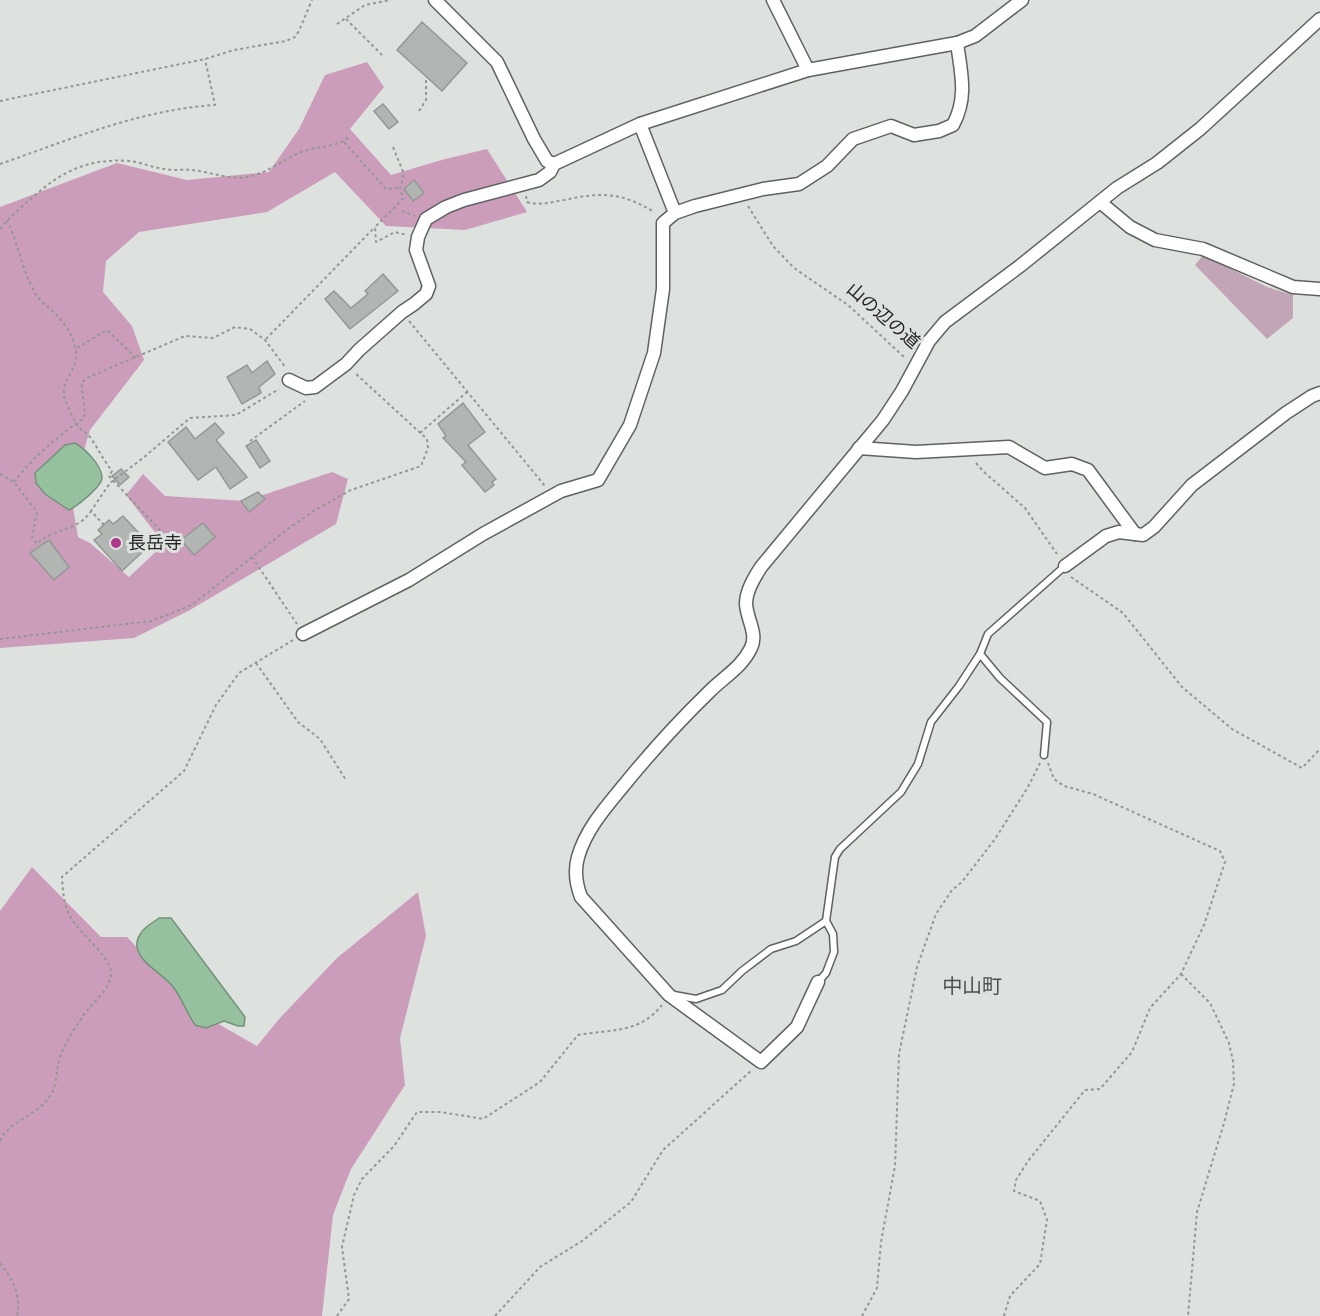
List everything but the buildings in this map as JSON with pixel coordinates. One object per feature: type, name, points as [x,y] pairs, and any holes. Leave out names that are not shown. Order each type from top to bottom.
[{"type":"street","points":[[435,0],[497,62],[534,139],[547,160],[554,164]]},
{"type":"street","points":[[773,0],[808,70]]},
{"type":"street","points":[[289,380],[306,388],[315,387],[346,364],[402,312],[426,294],[429,286],[416,250],[418,237],[426,219],[447,207],[464,200],[539,180],[550,172],[554,164],[640,124],[808,70],[957,42],[975,36],[1022,0]]},
{"type":"street","points":[[915,367],[929,340],[945,322],[1020,266],[1117,188],[1157,163],[1200,129],[1320,19]]},
{"type":"street","points":[[303,634],[409,580],[483,534],[561,491],[598,480],[630,426],[654,353],[663,290],[663,223],[675,213],[739,195],[800,184],[827,166],[853,139],[891,126],[914,135],[939,131],[953,125],[960,112],[963,92],[957,42]]},
{"type":"street","points":[[640,124],[675,213]]},
{"type":"street","points":[[1100,202],[1130,227],[1155,240],[1203,249],[1293,287],[1320,289]]},
{"type":"street","name":"山の辺の道","points":[[761,1062],[669,995],[581,897],[575,870],[578,856],[595,820],[647,758],[711,690],[741,664],[752,647],[754,636],[746,603],[751,585],[761,567],[883,420],[915,367]]},
{"type":"street","points":[[1065,566],[1106,536],[1119,532],[1143,535],[1154,528],[1192,485],[1286,413],[1320,393]]},
{"type":"street","points":[[859,448],[916,452],[1009,447],[1045,468],[1072,464],[1088,470],[1135,534]]},
{"type":"street","points":[[761,1062],[797,1027],[818,982]]},
{"type":"lane","points":[[818,982],[826,973],[834,952],[833,934],[826,921],[835,857],[840,849],[901,792],[918,764],[932,722],[980,654],[988,634],[1065,566]]},
{"type":"lane","points":[[980,654],[1000,678],[1047,722],[1044,755]]},
{"type":"lane","points":[[669,995],[696,999],[722,990],[771,949],[796,941],[826,921]]},
{"type":"path","points":[[0,101],[206,59],[234,50],[286,41],[295,37],[299,31],[312,0]]},
{"type":"path","points":[[337,24],[364,5],[391,0]]},
{"type":"path","points":[[346,19],[383,56]]},
{"type":"path","points":[[0,164],[140,117],[182,107],[215,105],[206,59]]},
{"type":"path","points":[[419,111],[426,100],[426,76]]},
{"type":"path","points":[[0,229],[7,220],[64,172],[87,165],[129,161],[165,169],[249,177],[309,149],[344,141],[349,137]]},
{"type":"path","points":[[344,141],[386,189],[400,188]]},
{"type":"path","points":[[265,340],[403,199],[400,188],[404,174],[393,147]]},
{"type":"path","points":[[523,184],[527,202],[537,205],[590,194],[610,194],[639,202],[654,212]]},
{"type":"path","name":"山の辺の道","points":[[739,195],[773,246],[794,268],[848,305],[915,367]]},
{"type":"path","points":[[7,220],[16,238],[24,268],[35,293],[46,307],[61,319],[76,348],[78,360],[66,383],[64,395],[76,423],[92,439],[112,471],[109,476],[172,543]]},
{"type":"path","points":[[375,227],[376,242],[395,232],[418,237]]},
{"type":"path","points":[[402,312],[552,496]]},
{"type":"path","points":[[0,474],[15,482],[37,512],[32,537],[37,544],[44,537],[79,524],[87,518],[113,481],[190,418],[236,415],[266,398],[289,380],[290,372],[265,340],[250,329],[235,327],[213,338],[184,336],[82,382],[84,418],[22,471],[15,482]]},
{"type":"path","points":[[76,348],[107,330],[136,358]]},
{"type":"path","points":[[0,639],[153,621],[192,605],[285,531],[324,505],[351,490],[420,466],[428,448],[427,439],[346,364]]},
{"type":"path","points":[[250,441],[311,397],[315,387]]},
{"type":"path","points":[[420,433],[467,392]]},
{"type":"path","points":[[966,449],[984,472],[1025,508],[1072,579],[1123,613],[1182,687],[1232,729],[1302,768],[1320,749]]},
{"type":"path","points":[[92,511],[104,525]]},
{"type":"path","points":[[0,1141],[10,1127],[38,1109],[50,1097],[59,1058],[84,1014],[109,982],[111,972],[108,964],[74,923],[64,903],[62,877],[184,771],[216,705],[238,674],[303,634],[252,557]]},
{"type":"path","points":[[256,663],[298,722],[320,739],[346,780]]},
{"type":"path","points":[[1004,1316],[1010,1296],[1040,1264],[1047,1220],[1040,1201],[1014,1191],[1016,1180],[1028,1161],[1085,1090],[1100,1089],[1132,1052],[1150,1008],[1181,974],[1204,925],[1225,862],[1220,851],[1093,794],[1064,786],[1054,779],[1044,755]]},
{"type":"path","points":[[862,1316],[877,1288],[881,1242],[895,1166],[899,1054],[909,1002],[923,950],[936,914],[952,890],[962,882],[995,839],[1028,787],[1044,755]]},
{"type":"path","points":[[1181,974],[1210,1003],[1228,1043],[1233,1060],[1234,1084],[1197,1212],[1188,1316]]},
{"type":"path","points":[[338,1316],[349,1299],[342,1247],[354,1195],[362,1179],[387,1155],[417,1112],[441,1112],[483,1119],[540,1082],[578,1035],[630,1028],[651,1018],[669,995]]},
{"type":"path","points":[[495,1316],[540,1267],[582,1241],[631,1202],[663,1150],[761,1062]]},
{"type":"path","points":[[0,1263],[17,1290],[20,1303],[17,1316]]},
{"type":"shaded area","points":[[367,62],[384,87],[350,129],[391,175],[487,149],[527,212],[465,230],[386,226],[335,172],[267,212],[139,232],[106,261],[103,292],[132,326],[144,360],[90,430],[71,495],[78,537],[90,543],[129,577],[164,544],[126,495],[143,474],[165,496],[245,501],[332,472],[348,479],[336,524],[190,610],[134,638],[0,648],[0,207],[117,163],[187,180],[269,172],[299,129],[325,75]]},
{"type":"shaded area","points":[[1203,255],[1267,287],[1293,295],[1293,318],[1267,339],[1195,265]]},
{"type":"shaded area","points":[[75,443],[96,462],[102,477],[94,490],[69,510],[45,494],[36,483],[35,473],[65,445]]},
{"type":"shaded area","points":[[32,867],[101,937],[127,937],[201,1014],[257,1046],[279,1019],[337,958],[418,892],[426,936],[400,1038],[405,1085],[351,1169],[333,1215],[322,1316],[0,1316],[0,911]]},
{"type":"shaded area","points":[[159,918],[171,918],[245,1017],[244,1026],[224,1021],[206,1028],[195,1025],[174,988],[141,957],[137,949],[137,942],[141,933]]},
{"type":"place","name":"長岳寺","points":[[116,543]]},
{"type":"district","name":"中山町","points":[[972,987]]}]
